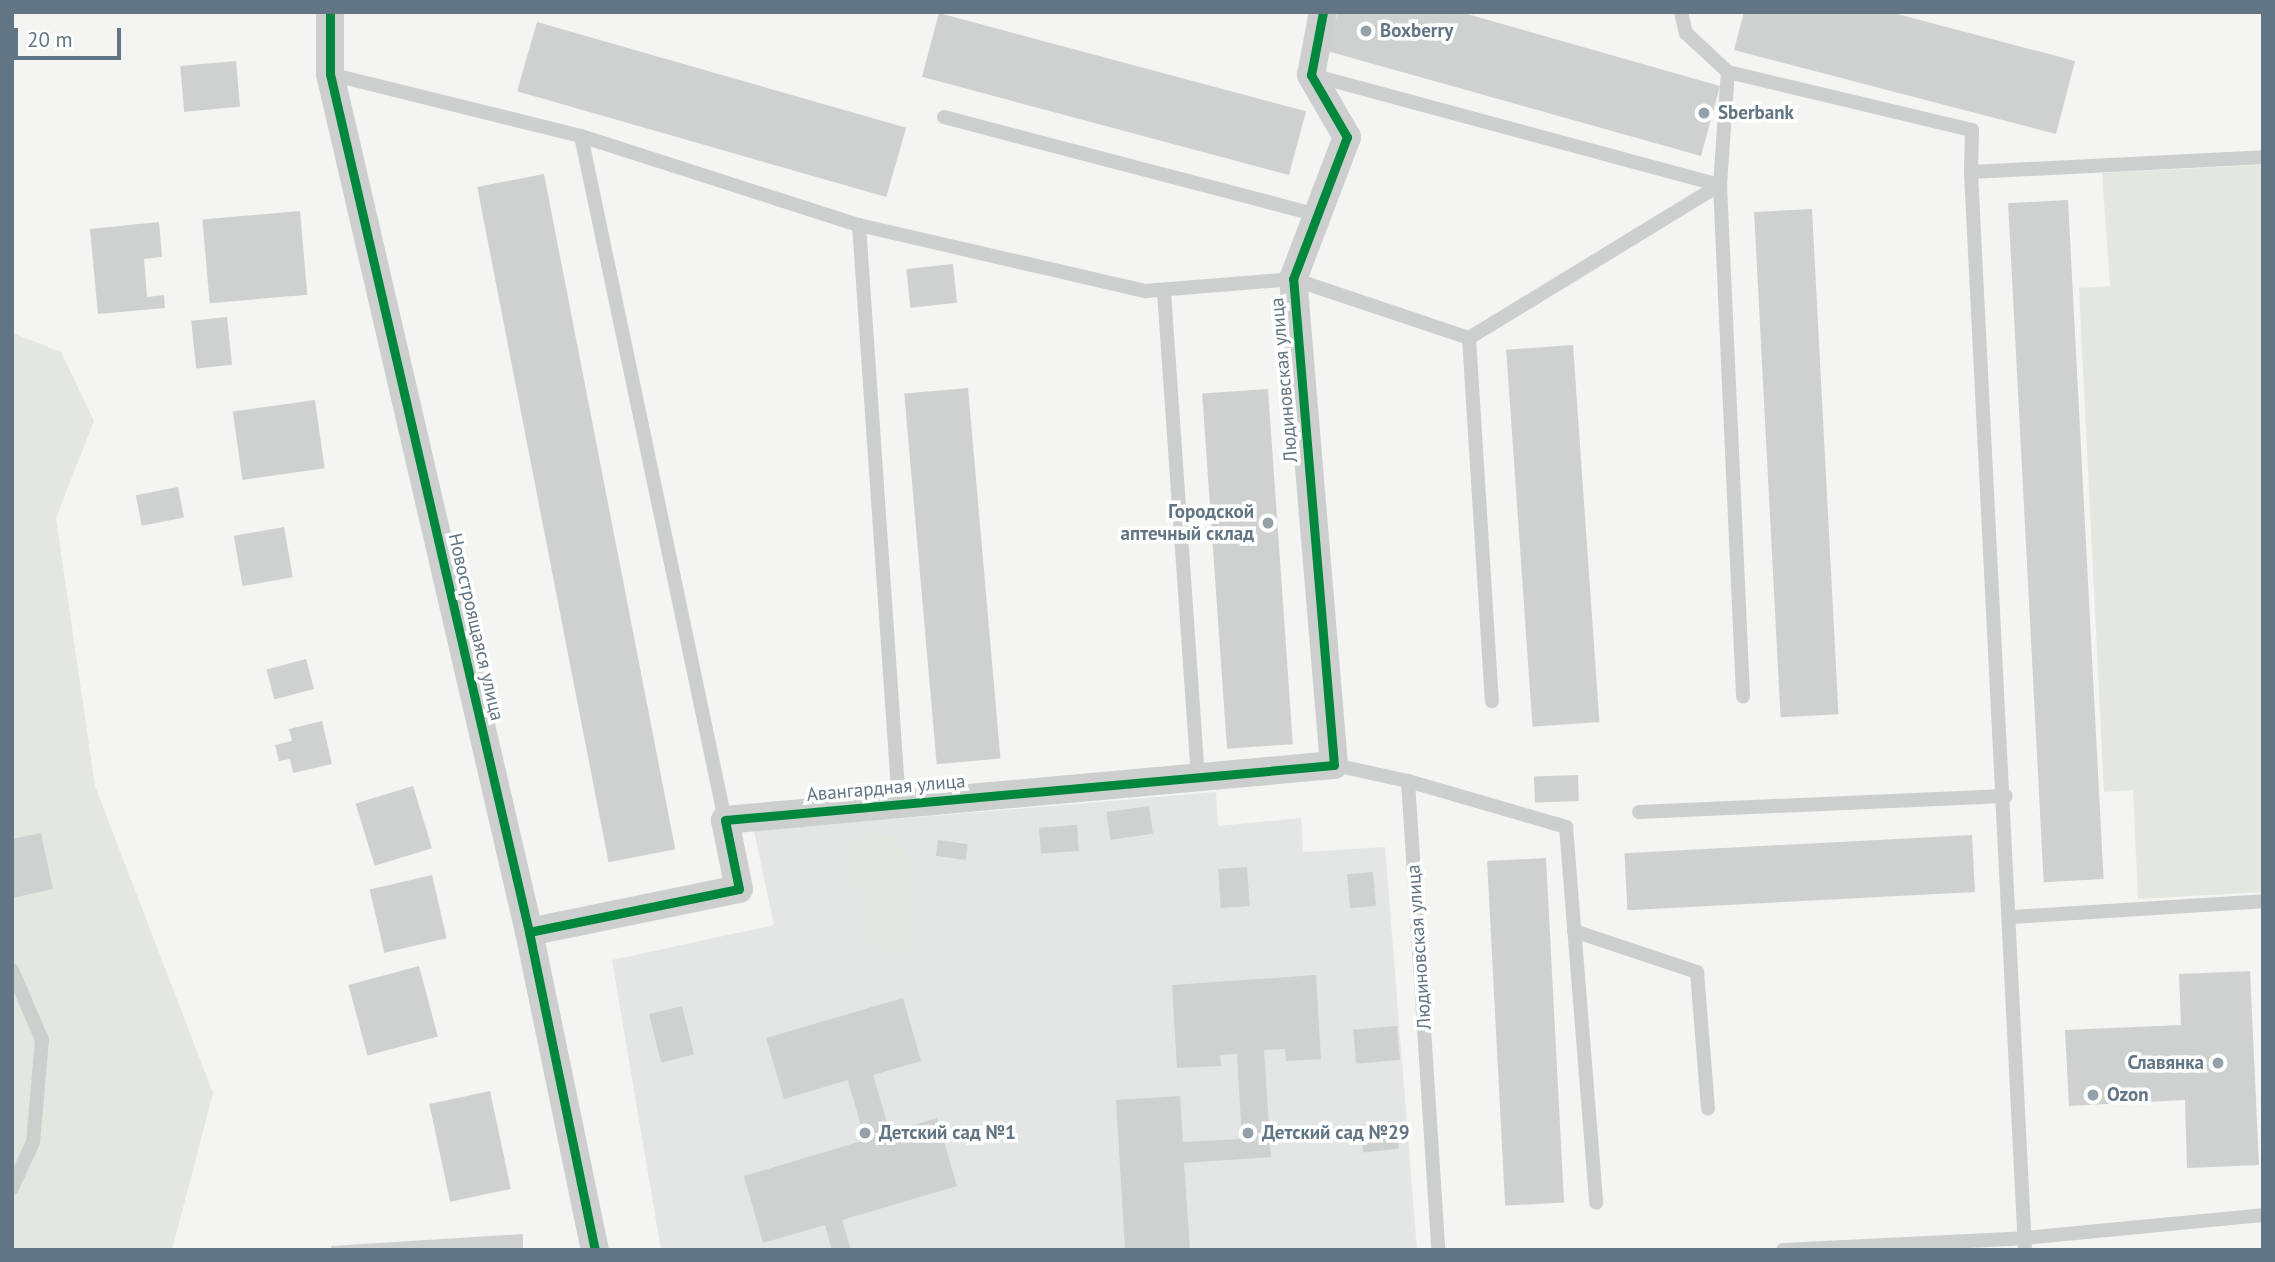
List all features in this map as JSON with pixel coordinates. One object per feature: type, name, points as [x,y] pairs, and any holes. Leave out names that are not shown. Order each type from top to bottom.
[{"type":"street","name":"Новостроящаяся улица","points":[[330,12],[330,74],[528,932],[595,1250]]},
{"type":"street","points":[[1311,75],[1323,12]]},
{"type":"street","name":"Людиновская улица","points":[[1311,75],[1347,137],[1293,279],[1334,765]]},
{"type":"street","name":"Авангардная улица","points":[[725,820],[1334,765]]},
{"type":"street","points":[[528,932],[739,889],[725,820]]},
{"type":"lane","points":[[1681,12],[1686,33],[1728,72],[1972,130],[1971,172],[2006,796],[2025,1244]]},
{"type":"lane","points":[[1728,72],[1720,186],[1743,696]]},
{"type":"lane","points":[[330,74],[580,136],[859,225],[1164,292],[1293,279],[1469,338],[1720,186]]},
{"type":"lane","points":[[1311,75],[1720,186]]},
{"type":"lane","points":[[944,117],[1318,215]]},
{"type":"lane","points":[[580,136],[725,820]]},
{"type":"lane","points":[[1971,172],[2263,157]]},
{"type":"lane","points":[[859,225],[899,805]]},
{"type":"lane","points":[[1164,292],[1198,778]]},
{"type":"lane","points":[[1469,338],[1492,701]]},
{"type":"lane","points":[[1334,765],[1408,781],[1566,827],[1596,1203]]},
{"type":"lane","name":"Людиновская улица","points":[[1408,781],[1438,1250]]},
{"type":"lane","points":[[1639,812],[2006,796]]},
{"type":"lane","points":[[2012,917],[2263,901]]},
{"type":"lane","points":[[1574,931],[1697,972],[1708,1109]]},
{"type":"lane","points":[[12,970],[42,1040],[33,1142],[12,1188]]},
{"type":"lane","points":[[1783,1250],[2025,1244],[2263,1215]]},
{"type":"shaded area","points":[[2262,165],[2263,892],[2138,899],[2133,790],[2104,792],[2079,288],[2110,286],[2102,173]]},
{"type":"shaded area","points":[[12,333],[61,352],[94,421],[56,518],[95,786],[213,1093],[172,1250],[12,1250]]},
{"type":"shaded area","points":[[1216,792],[1218,826],[1301,818],[1303,852],[1385,847],[1417,1250],[661,1250],[612,960],[774,925],[754,831]]},
{"type":"shaded area","points":[[878,831],[897,841],[903,855],[914,927],[908,947],[897,954],[873,948],[855,874],[855,843]]},
{"type":"building","points":[[1338,12],[1460,12],[1720,86],[1701,156],[1327,51]]},
{"type":"building","points":[[1744,12],[1890,12],[2075,61],[2056,134],[1734,50]]},
{"type":"building","points":[[939,13],[1306,111],[1289,175],[922,77]]},
{"type":"building","points":[[537,22],[906,128],[886,197],[517,91]]},
{"type":"building","points":[[236,61],[240,107],[184,112],[180,66]]},
{"type":"building","points":[[544,174],[675,849],[609,862],[477,187]]},
{"type":"building","points":[[2068,200],[2104,879],[2044,882],[2008,203]]},
{"type":"building","points":[[1812,209],[1838,714],[1781,717],[1754,212]]},
{"type":"building","points":[[300,211],[307,295],[210,303],[202,220]]},
{"type":"building","points":[[159,222],[162,257],[144,259],[147,297],[164,295],[165,308],[98,314],[90,229]]},
{"type":"building","points":[[953,264],[957,303],[910,308],[906,269]]},
{"type":"building","points":[[227,317],[232,365],[196,369],[191,321]]},
{"type":"building","points":[[1573,345],[1599,722],[1533,727],[1506,350]]},
{"type":"building","points":[[968,388],[1000,759],[937,764],[904,394]]},
{"type":"building","points":[[1268,389],[1293,744],[1227,749],[1202,394]]},
{"type":"building","points":[[315,400],[325,468],[242,480],[233,412]]},
{"type":"building","points":[[178,487],[184,517],[142,526],[136,495]]},
{"type":"building","points":[[284,527],[293,577],[243,586],[234,536]]},
{"type":"building","points":[[306,659],[314,689],[274,700],[266,670]]},
{"type":"building","points":[[322,721],[332,764],[293,773],[290,759],[279,761],[275,745],[292,741],[289,729]]},
{"type":"building","points":[[1578,775],[1579,801],[1535,803],[1534,777]]},
{"type":"building","points":[[413,786],[432,848],[375,866],[356,804]]},
{"type":"building","points":[[1149,806],[1153,834],[1110,840],[1106,812]]},
{"type":"building","points":[[1077,825],[1079,851],[1041,854],[1039,828]]},
{"type":"building","points":[[41,833],[53,889],[12,898],[12,839]]},
{"type":"building","points":[[1972,835],[1975,892],[1627,910],[1624,853]]},
{"type":"building","points":[[938,840],[968,844],[965,860],[936,856]]},
{"type":"building","points":[[1546,858],[1564,1203],[1505,1206],[1487,861]]},
{"type":"building","points":[[1247,867],[1250,906],[1221,908],[1218,869]]},
{"type":"building","points":[[1373,872],[1376,906],[1350,908],[1347,874]]},
{"type":"building","points":[[432,875],[447,938],[384,953],[370,889]]},
{"type":"building","points":[[419,966],[438,1037],[367,1055],[348,985]]},
{"type":"building","name":"Славянка","points":[[2250,971],[2259,1165],[2187,1168],[2185,1100],[2069,1106],[2065,1030],[2181,1025],[2179,974]]},
{"type":"building","points":[[1316,975],[1321,1059],[1286,1061],[1285,1049],[1264,1050],[1271,1157],[1184,1163],[1190,1250],[1125,1250],[1116,1100],[1180,1096],[1183,1142],[1242,1139],[1237,1054],[1220,1055],[1221,1066],[1177,1068],[1172,985]]},
{"type":"building","points":[[903,998],[921,1061],[873,1075],[890,1132],[937,1118],[957,1186],[842,1220],[851,1250],[832,1250],[825,1225],[763,1243],[744,1176],[865,1140],[848,1080],[784,1099],[766,1038]]},
{"type":"building","points":[[682,1006],[694,1055],[661,1063],[649,1014]]},
{"type":"building","points":[[1397,1026],[1400,1060],[1356,1064],[1353,1030]]},
{"type":"building","points":[[490,1091],[511,1189],[450,1202],[429,1104]]},
{"type":"building","points":[[1396,1121],[1399,1149],[1363,1153],[1360,1125]]},
{"type":"building","points":[[523,1234],[523,1250],[332,1250],[331,1246]]},
{"type":"cycle path","points":[[330,12],[330,74],[529,932],[595,1250]]},
{"type":"cycle path","points":[[529,932],[739,889],[725,820],[1334,765],[1293,279],[1347,137],[1311,75],[1323,12]]},
{"type":"place","name":"Boxberry","points":[[1366,31]]},
{"type":"place","name":"Sberbank","points":[[1704,113]]},
{"type":"place","name":"Городской аптечный склад","points":[[1268,523]]},
{"type":"place","name":"Славянка","points":[[2218,1063]]},
{"type":"place","name":"Ozon","points":[[2093,1095]]},
{"type":"place","name":"Детский сад №1","points":[[865,1133]]},
{"type":"place","name":"Детский сад №29","points":[[1248,1133]]}]
